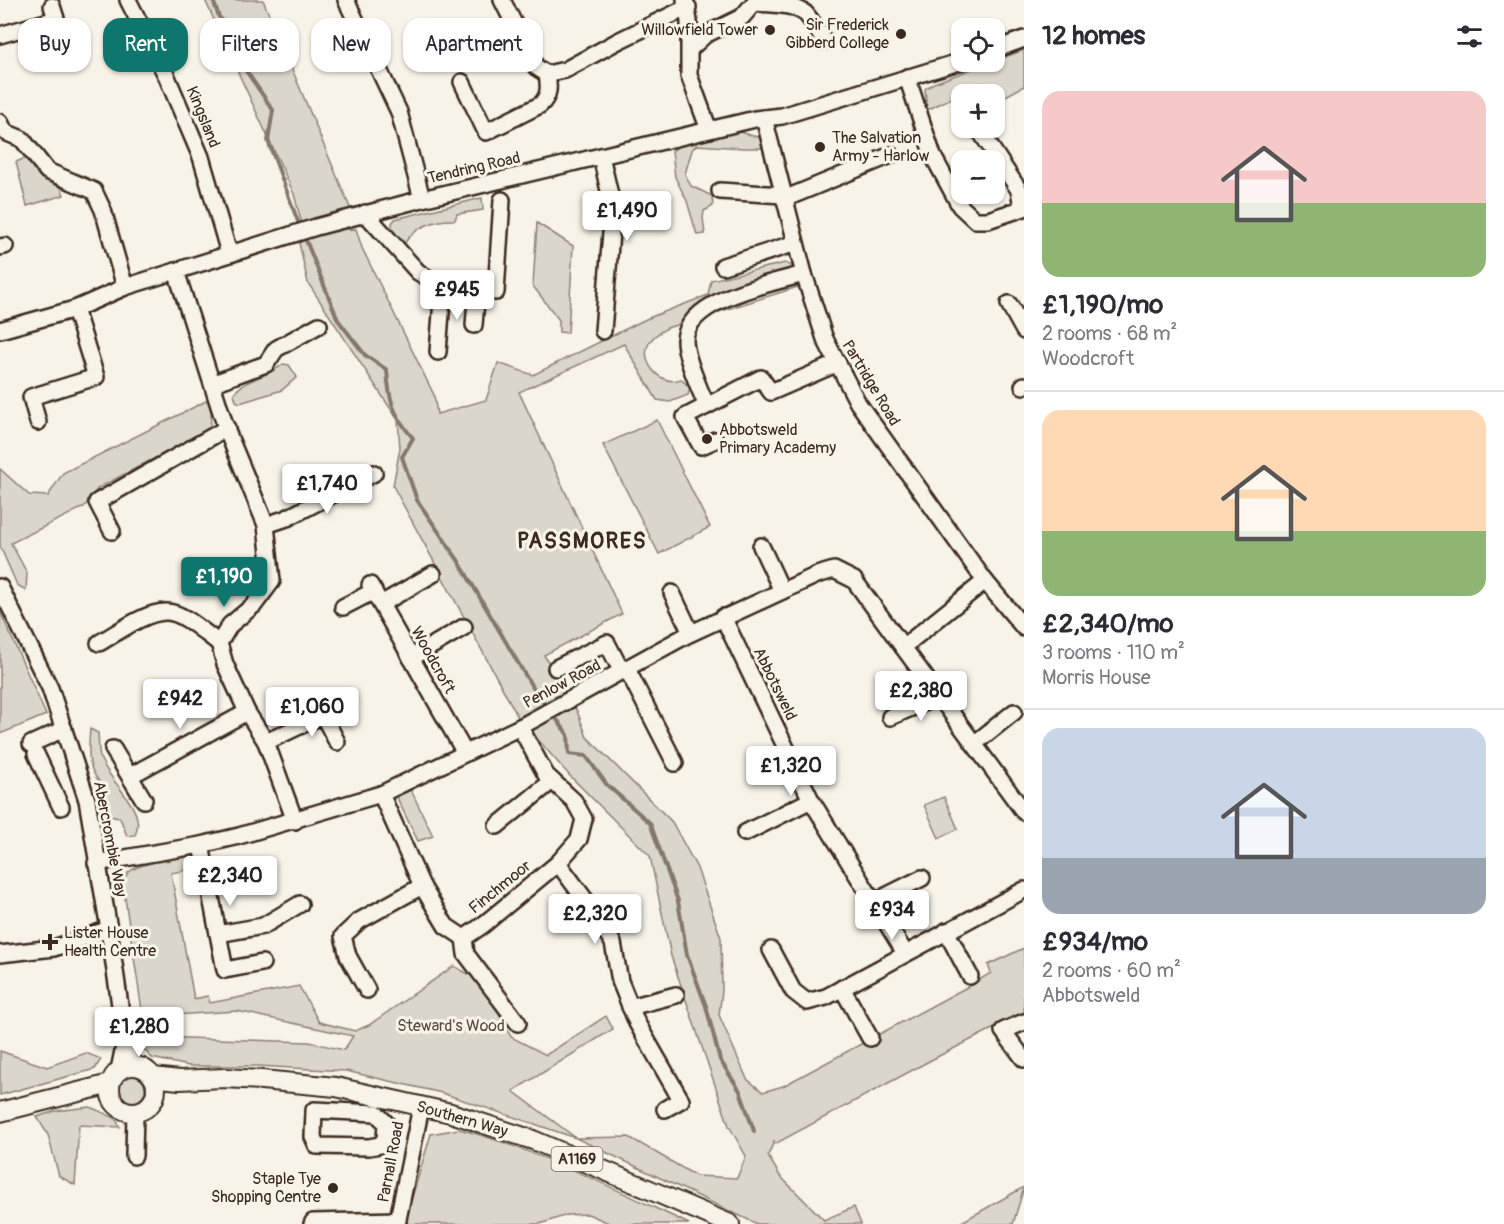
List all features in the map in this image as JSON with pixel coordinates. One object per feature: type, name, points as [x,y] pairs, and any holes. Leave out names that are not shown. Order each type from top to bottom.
[{"type":"main road","points":[[0,1112],[87,1091],[120,1073],[144,1068],[155,1084],[149,1106],[127,1110],[87,1091]]},
{"type":"main road","points":[[120,1073],[111,1097],[127,1110]]},
{"type":"main road","name":"Southern Way","points":[[155,1084],[179,1080],[253,1079],[336,1087],[460,1116],[533,1140],[730,1224]]},
{"type":"street","name":"Kingsland","points":[[128,0],[167,77],[201,156],[229,253]]},
{"type":"street","points":[[346,0],[399,112],[422,199]]},
{"type":"street","points":[[502,0],[536,67],[547,74],[565,70],[686,4],[691,48],[689,75],[709,130]]},
{"type":"street","points":[[691,48],[705,35],[742,17],[754,2],[779,4],[806,14],[824,41]]},
{"type":"street","points":[[42,18],[54,13],[56,18]]},
{"type":"street","points":[[0,35],[18,28]]},
{"type":"street","points":[[1005,46],[1024,39]]},
{"type":"street","name":"Tendring Road","points":[[0,330],[75,309],[125,286],[365,213],[755,119],[792,113],[951,64]]},
{"type":"street","points":[[462,82],[486,132],[546,100],[547,74]]},
{"type":"street","points":[[907,77],[929,146],[960,206],[975,220],[988,220],[1023,208],[1019,190],[985,138]]},
{"type":"street","name":"Partridge Road","points":[[764,118],[804,274],[825,339],[858,403],[985,581],[1024,628]]},
{"type":"street","points":[[0,123],[5,132],[22,139],[47,171],[94,191],[103,210],[125,286]]},
{"type":"street","points":[[720,191],[783,197],[891,155]]},
{"type":"street","points":[[601,156],[613,208],[603,331]]},
{"type":"street","points":[[365,213],[418,272],[443,287],[496,292],[502,200]]},
{"type":"street","points":[[723,266],[796,243]]},
{"type":"street","points":[[176,271],[227,428],[266,525],[272,581],[254,605],[230,625],[219,643]]},
{"type":"street","points":[[707,406],[685,342],[688,327],[704,310],[723,299],[804,274]]},
{"type":"street","points":[[438,352],[443,287]]},
{"type":"street","points":[[474,325],[477,290]]},
{"type":"street","points":[[1009,304],[1024,331]]},
{"type":"street","points":[[38,422],[31,397],[96,377],[75,309]]},
{"type":"street","points":[[214,383],[266,364],[276,349],[319,325]]},
{"type":"street","points":[[715,440],[701,446],[685,417],[761,378],[771,392],[838,363]]},
{"type":"street","points":[[112,531],[97,502],[227,428]]},
{"type":"street","points":[[266,525],[286,518],[374,472]]},
{"type":"street","points":[[761,546],[782,591]]},
{"type":"street","name":"Penlow Road","points":[[96,863],[201,845],[295,821],[381,794],[520,727],[723,617],[834,570],[854,580],[903,647]]},
{"type":"street","points":[[343,607],[375,593],[433,574]]},
{"type":"street","points":[[985,581],[903,647],[1024,812]]},
{"type":"street","name":"Abercrombie Way","points":[[0,587],[50,688],[87,800],[125,1040],[120,1073]]},
{"type":"street","name":"Woodcroft","points":[[375,593],[465,753]]},
{"type":"street","points":[[672,593],[691,633]]},
{"type":"street","points":[[99,643],[148,616],[167,612],[184,618],[219,643],[225,664],[247,711],[266,742],[295,821]]},
{"type":"street","name":"Abbotsweld","points":[[723,617],[811,800],[905,953]]},
{"type":"street","points":[[411,658],[464,627]]},
{"type":"street","points":[[556,668],[608,643],[675,763]]},
{"type":"street","points":[[890,717],[939,696]]},
{"type":"street","points":[[266,742],[344,705]]},
{"type":"street","points":[[130,776],[247,711]]},
{"type":"street","points":[[974,744],[1014,712]]},
{"type":"street","points":[[323,715],[337,742]]},
{"type":"street","name":"Finchmoor","points":[[464,938],[558,863],[579,839],[584,819],[574,801],[546,775],[520,727]]},
{"type":"street","points":[[61,807],[34,749],[64,729]]},
{"type":"street","points":[[113,749],[144,800]]},
{"type":"street","points":[[497,826],[552,781]]},
{"type":"street","name":"Finchmoor","points":[[381,794],[422,886],[446,926],[464,938],[466,954],[518,1023]]},
{"type":"street","points":[[745,833],[811,800]]},
{"type":"street","points":[[201,845],[225,970],[262,963]]},
{"type":"street","name":"Finchmoor","points":[[558,863],[590,905],[613,943],[620,981],[630,1007],[681,1100],[665,1109]]},
{"type":"street","points":[[874,902],[922,878]]},
{"type":"street","points":[[367,990],[348,956],[343,936],[359,921],[422,886]]},
{"type":"street","points":[[771,950],[793,991],[807,1002],[826,997],[1024,890]]},
{"type":"street","points":[[218,934],[264,926],[300,904]]},
{"type":"street","points":[[0,954],[54,948],[109,929]]},
{"type":"street","points":[[946,931],[970,976]]},
{"type":"street","points":[[842,988],[870,1038]]},
{"type":"street","points":[[630,1007],[676,994]]},
{"type":"street","points":[[1024,1022],[1003,1031],[1024,1059]]},
{"type":"street","name":"Parnall Road","points":[[398,1222],[421,1107]]},
{"type":"street","points":[[127,1110],[135,1156]]},
{"type":"street","points":[[314,1110],[376,1113],[386,1123],[385,1139],[380,1145],[369,1147],[317,1146],[313,1137],[314,1110]]},
{"type":"street","points":[[312,1224],[313,1222],[398,1222]]},
{"type":"green space","points":[[205,0],[263,0],[271,18],[213,18]]},
{"type":"green space","points":[[1024,50],[1024,86],[1005,97],[1005,84],[951,84],[951,98],[927,110],[925,89],[934,83],[964,72],[1005,72],[1005,57]]},
{"type":"green space","points":[[238,72],[293,72],[351,210],[302,224],[294,194]]},
{"type":"green space","points":[[740,132],[765,139],[768,148],[696,145],[692,150],[685,174],[691,186],[712,196],[713,206],[704,211],[705,234],[697,235],[687,201],[675,177],[672,151],[696,138],[712,134]]},
{"type":"green space","points":[[26,158],[51,182],[61,187],[64,195],[27,206],[16,162]]},
{"type":"green space","points":[[482,198],[483,210],[457,214],[455,220],[426,225],[404,244],[392,232],[392,223],[395,219]]},
{"type":"green space","points":[[537,223],[573,246],[568,333],[559,332],[559,320],[533,286]]},
{"type":"green space","points":[[356,229],[362,248],[434,395],[437,414],[486,400],[498,363],[533,375],[646,319],[708,295],[711,280],[785,263],[795,267],[798,287],[667,328],[652,339],[646,355],[652,370],[665,379],[673,381],[681,379],[690,388],[688,395],[670,402],[657,400],[624,344],[519,392],[622,614],[544,655],[577,711],[587,737],[672,822],[697,868],[721,938],[722,991],[719,1015],[747,1079],[763,1092],[783,1086],[969,986],[991,973],[988,965],[1024,948],[1024,1013],[775,1144],[774,1141],[768,1156],[780,1176],[824,1220],[854,1207],[861,1224],[757,1224],[576,1138],[629,1137],[696,1176],[737,1178],[746,1156],[729,1126],[671,956],[650,856],[570,776],[518,717],[393,486],[400,448],[398,420],[308,283],[299,243],[323,230]]},
{"type":"green space","points":[[283,364],[289,365],[297,377],[282,390],[240,403],[236,401],[234,393],[239,388]]},
{"type":"green space","points":[[208,400],[212,405],[210,429],[98,488],[84,507],[11,543],[27,573],[26,590],[17,585],[0,546],[0,469],[29,495],[48,496],[63,473]]},
{"type":"green space","points":[[657,420],[710,527],[659,554],[603,445]]},
{"type":"green space","points":[[0,611],[46,715],[0,734]]},
{"type":"green space","points":[[90,729],[98,733],[99,754],[104,766],[132,805],[138,825],[135,835],[127,836],[120,818],[108,816],[106,789],[95,776],[90,762]]},
{"type":"green space","points":[[411,790],[433,836],[418,841],[398,800],[398,795]]},
{"type":"green space","points":[[944,797],[958,829],[939,838],[924,805]]},
{"type":"green space","name":"Steward's Wood","points":[[196,855],[198,868],[171,873],[194,999],[208,996],[210,1003],[299,986],[319,1022],[355,1031],[369,1025],[454,966],[484,983],[511,1037],[546,1055],[606,1016],[613,1029],[513,1091],[576,1138],[442,1093],[346,1071],[258,1066],[189,1066],[152,1058],[140,1045],[141,1039],[155,1037],[309,1042],[344,1050],[353,1036],[237,1011],[143,1017],[124,880],[129,872],[142,865]]},
{"type":"green space","points":[[0,1051],[47,1067],[86,1053],[101,1059],[95,1069],[0,1095]]},
{"type":"green space","points":[[132,1076],[141,1080],[145,1089],[141,1098],[132,1102],[123,1098],[119,1089],[123,1080]]},
{"type":"green space","points":[[90,1107],[115,1118],[120,1127],[79,1125],[75,1185],[59,1176],[48,1135],[37,1117],[55,1111]]},
{"type":"green space","points":[[459,1129],[547,1159],[689,1224],[611,1224],[588,1214],[567,1215],[540,1224],[407,1224],[407,1214],[431,1134]]},
{"type":"green space","points":[[1024,1187],[1013,1224],[958,1224]]},
{"type":"waterway","points":[[213,0],[219,17],[236,35],[238,59],[273,110],[268,141],[300,227]]},
{"type":"waterway","points":[[303,233],[338,320],[365,355],[387,370],[393,407],[413,438],[402,457],[417,500],[458,560],[531,685],[548,708]]},
{"type":"waterway","points":[[553,714],[568,735],[569,754],[586,756],[607,785],[650,823],[678,901],[687,955],[706,1006],[720,1060],[740,1091],[754,1131]]},
{"type":"place","name":"Willowfield Tower","points":[[770,30]]},
{"type":"place","name":"Sir Frederick Gibberd College","points":[[901,34]]},
{"type":"place","name":"The Salvation Army - Harlow","points":[[820,147]]},
{"type":"place","name":"Abbotsweld Primary Academy","points":[[707,439]]},
{"type":"place","name":"Lister House Health Centre","points":[[50,942]]},
{"type":"place","name":"Staple Tye Shopping Centre","points":[[333,1188]]},
{"type":"district","name":"PASSMORES","points":[[582,541]]}]
